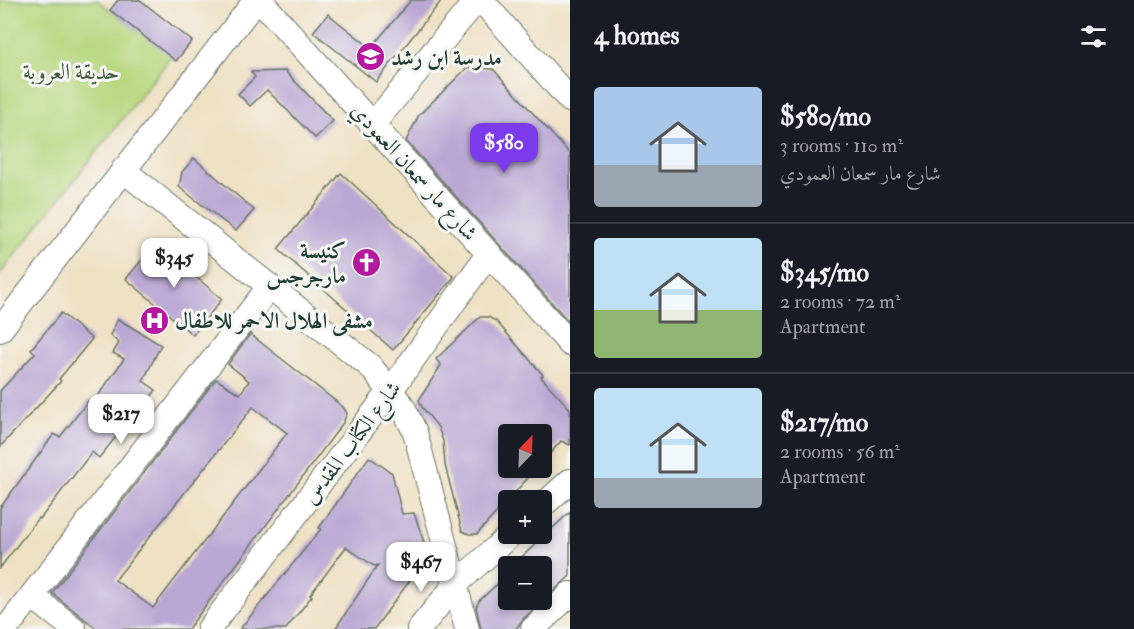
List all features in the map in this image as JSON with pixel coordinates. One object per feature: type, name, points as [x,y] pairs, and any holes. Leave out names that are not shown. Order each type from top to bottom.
[{"type":"street","name":"شارع مار سمعان العمودي","points":[[258,0],[373,124],[570,344]]},
{"type":"street","points":[[0,330],[258,0]]},
{"type":"street","points":[[373,124],[479,0],[570,99]]},
{"type":"street","points":[[123,170],[370,366],[391,390],[402,405],[415,432],[467,629]]},
{"type":"street","name":"شارع الكتاب المقدس","points":[[210,629],[391,390],[489,253]]},
{"type":"street","points":[[6,629],[269,287]]},
{"type":"street","points":[[552,497],[570,481]]},
{"type":"street","points":[[419,629],[456,584],[500,544]]},
{"type":"street","points":[[533,629],[570,594]]},
{"type":"street","points":[[32,596],[74,629]]},
{"type":"green space","name":"حديقة العروبة","points":[[0,0],[97,0],[172,56],[0,274]]},
{"type":"building","points":[[118,0],[140,0],[192,41],[176,61],[110,10]]},
{"type":"building","points":[[411,0],[442,0],[376,82],[313,32],[328,14],[371,48]]},
{"type":"building","points":[[468,67],[493,69],[570,154],[570,323],[406,141],[419,115]]},
{"type":"building","points":[[287,71],[333,121],[315,138],[267,90],[250,106],[238,94],[255,77],[251,72]]},
{"type":"building","points":[[194,158],[254,210],[236,231],[179,187],[182,172]]},
{"type":"building","name":"كنيسة مارجرجس","points":[[341,173],[454,277],[393,350],[278,249]]},
{"type":"building","points":[[156,243],[222,299],[193,335],[126,279]]},
{"type":"building","points":[[61,313],[92,339],[59,379],[61,381],[0,447],[0,391],[35,353],[31,349]]},
{"type":"building","points":[[480,317],[488,317],[496,321],[570,409],[570,445],[561,441],[552,451],[552,424],[498,424],[498,478],[528,478],[517,490],[498,490],[498,511],[477,534],[462,531],[445,465],[443,441],[438,427],[419,400],[441,365],[436,359]]},
{"type":"building","points":[[118,319],[161,345],[143,381],[156,390],[131,425],[127,423],[99,458],[92,452],[0,568],[0,508],[54,434],[60,437],[89,400],[93,403],[124,359],[113,353],[119,343],[110,335]]},
{"type":"building","points":[[250,334],[343,407],[347,413],[343,423],[188,629],[97,629],[52,593],[216,379],[240,394],[249,381],[228,364]],"holes":[[[253,407],[287,433],[153,608],[115,580]]]},
{"type":"building","points":[[369,457],[392,473],[402,514],[414,513],[428,554],[390,562],[411,579],[374,629],[335,629],[378,565],[374,566],[346,547],[286,629],[240,629],[321,529],[319,528]]},
{"type":"building","points":[[570,512],[570,576],[552,592],[552,556],[523,556],[536,544],[552,544],[552,529]]},
{"type":"building","points":[[498,583],[498,610],[533,610],[516,629],[481,629],[476,607],[479,601]]},
{"type":"place","name":"مدرسة ابن رشد","points":[[370,57]]},
{"type":"place","name":"كنيسة مارجرجس","points":[[367,263]]},
{"type":"place","name":"مشفى الهلال الاحمر للاطفال","points":[[154,320]]}]
